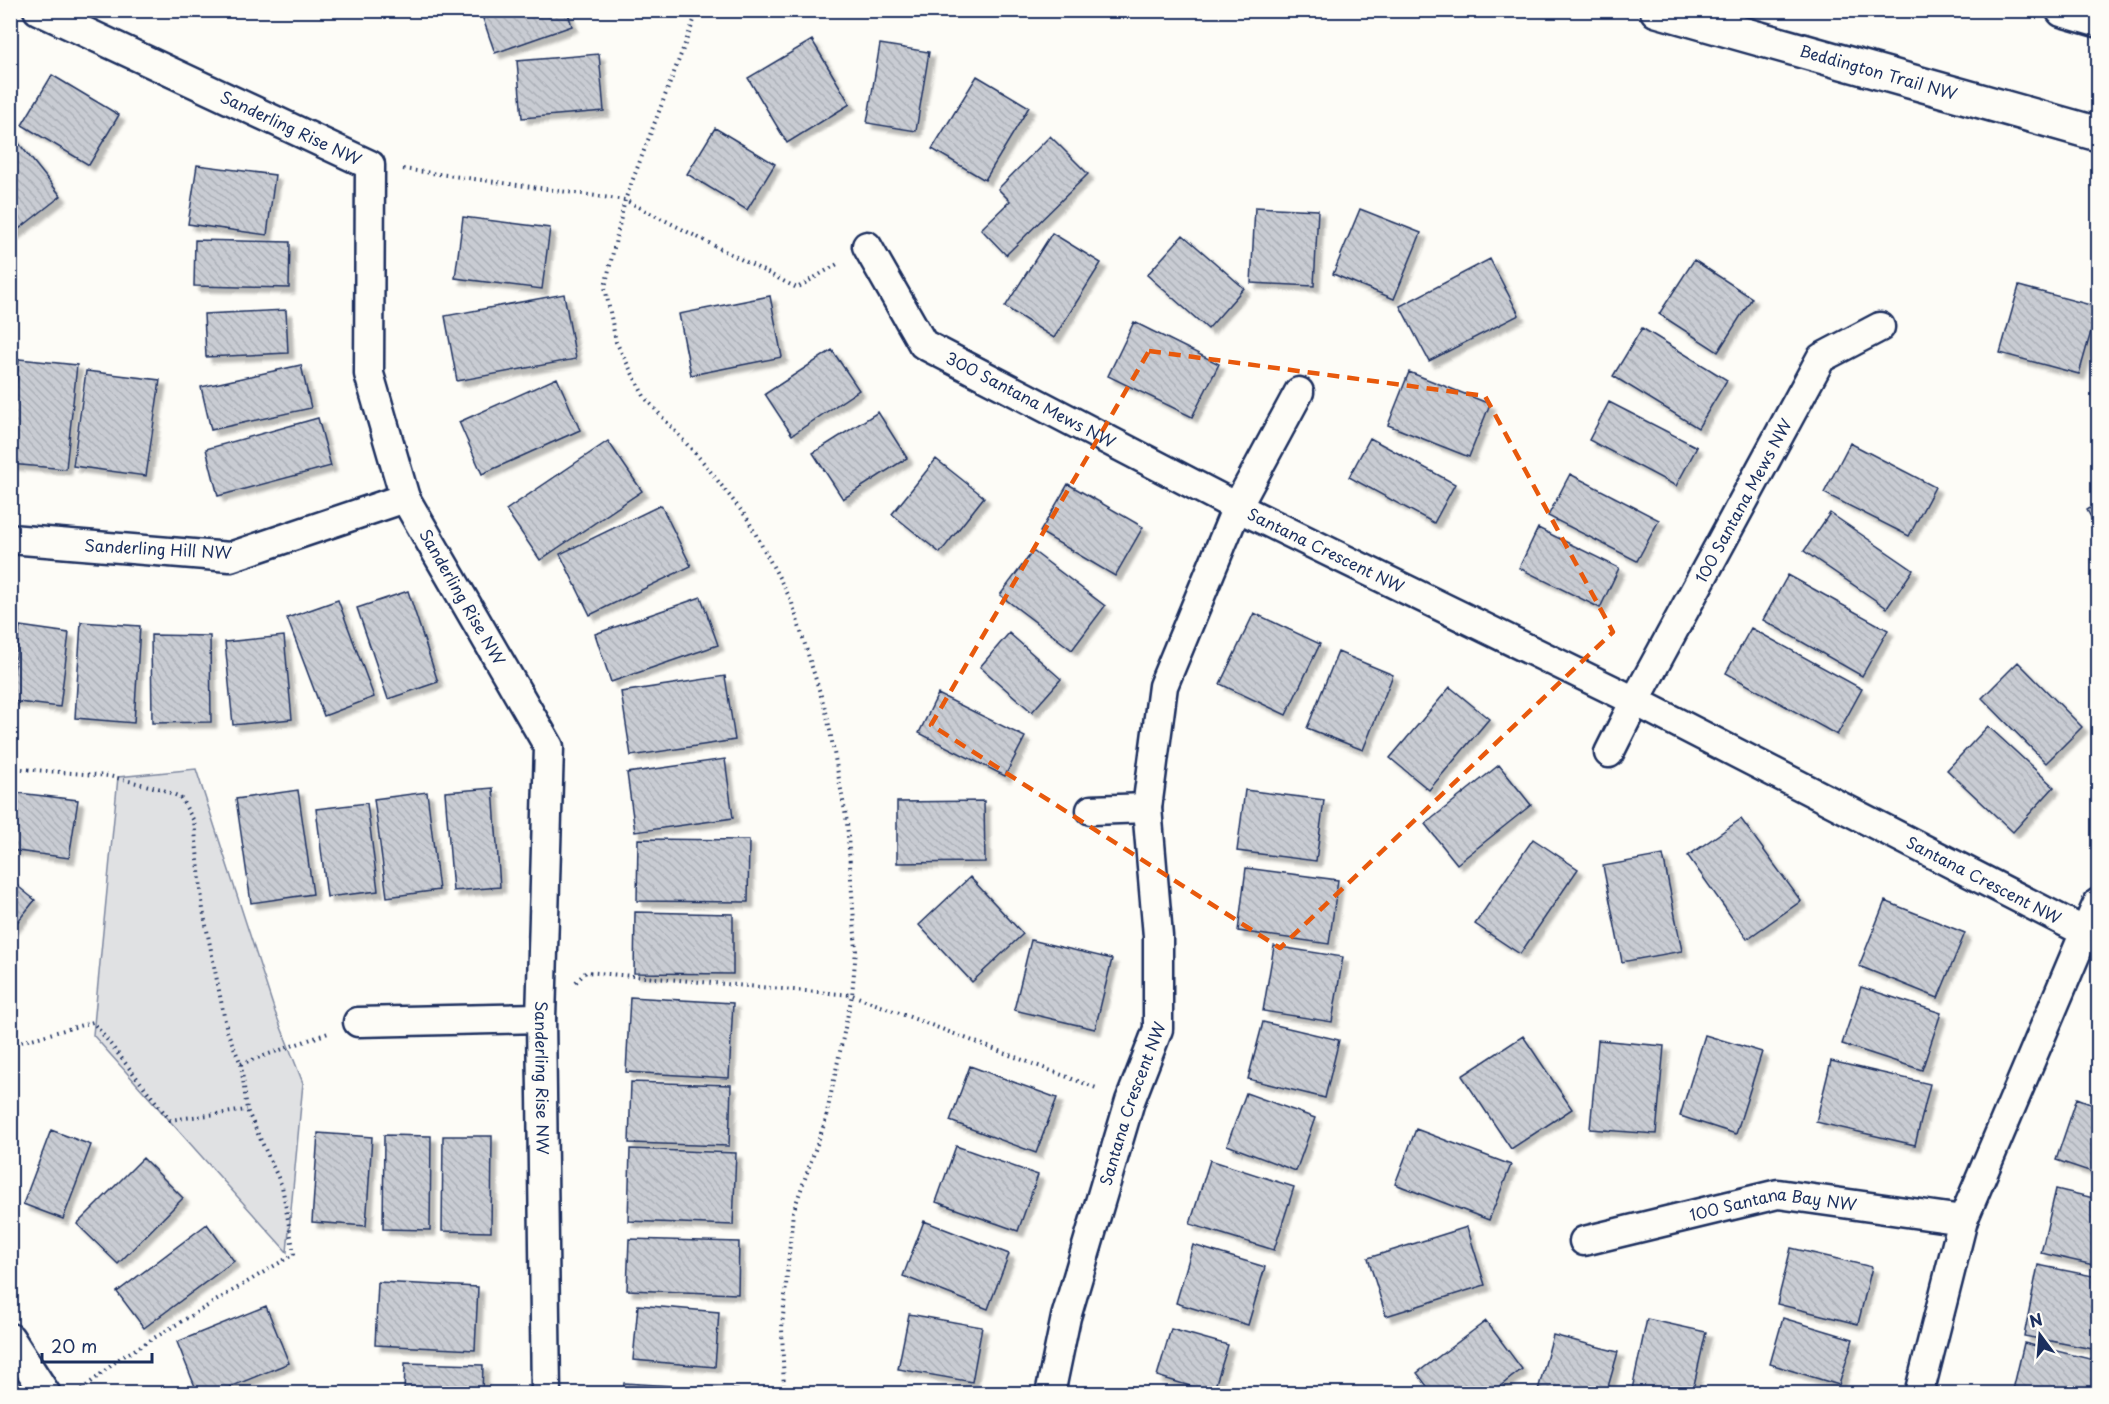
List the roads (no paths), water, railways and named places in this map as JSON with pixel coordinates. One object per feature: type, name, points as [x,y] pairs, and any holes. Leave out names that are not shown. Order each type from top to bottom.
[{"type":"main road","name":"Beddington Trail NW","points":[[1657,10],[2098,134]]},
{"type":"main road","points":[[2063,10],[2098,20]]},
{"type":"street","name":"Sanderling Rise NW","points":[[38,10],[370,165],[369,374],[405,498],[549,747],[541,1018],[546,1394]]},
{"type":"street","name":"300 Santana Mews NW","points":[[867,246],[924,344],[1237,507]]},
{"type":"street","name":"100 Santana Mews NW","points":[[1635,701],[1821,358],[1880,327]]},
{"type":"street","points":[[1237,507],[1299,392]]},
{"type":"street","name":"Sanderling Hill NW","points":[[10,539],[230,557],[405,498]]},
{"type":"street","name":"Santana Crescent NW","points":[[1050,1394],[1066,1317],[1130,1101],[1158,1029],[1158,936],[1147,808],[1163,686],[1237,507],[1635,701],[2092,935]]},
{"type":"street","points":[[1609,753],[1635,701]]},
{"type":"street","points":[[1091,810],[1147,808]]},
{"type":"street","points":[[1919,1394],[1963,1220],[2092,935],[2098,903]]},
{"type":"street","points":[[358,1022],[541,1018]]},
{"type":"street","name":"100 Santana Bay NW","points":[[1584,1241],[1778,1194],[1963,1220]]},
{"type":"street","points":[[10,1338],[46,1394]]}]
